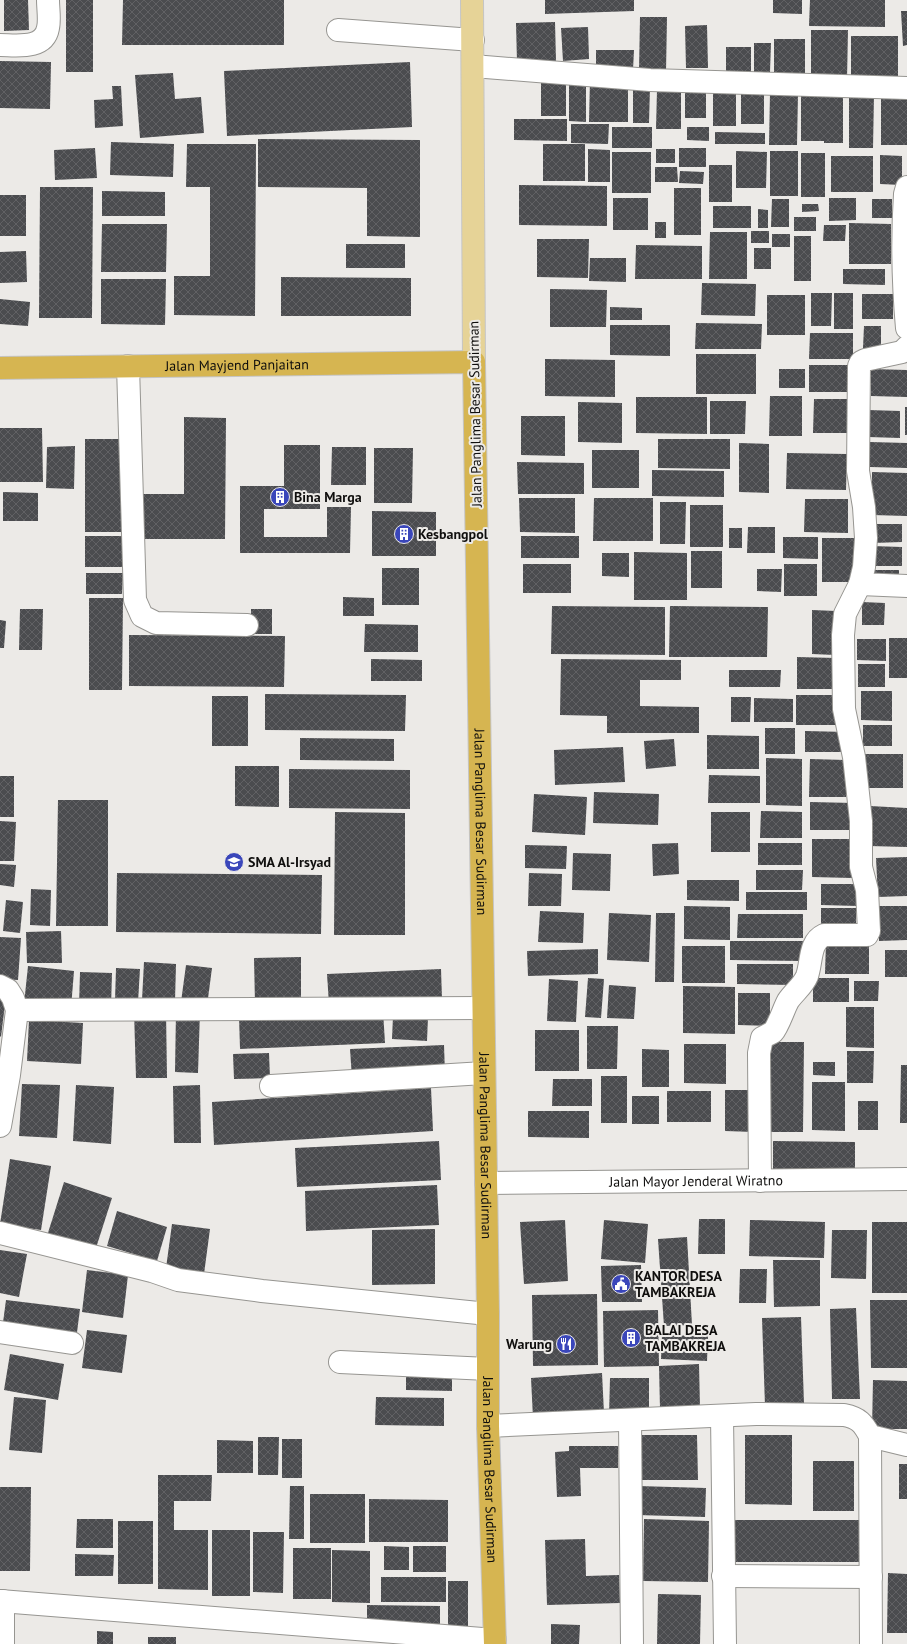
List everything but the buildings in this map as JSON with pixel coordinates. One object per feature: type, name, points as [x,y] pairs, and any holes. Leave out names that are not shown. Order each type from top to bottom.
[{"type":"highway","name":"Jalan Mayjend Panjaitan","points":[[0,368],[474,362]]},
{"type":"highway","name":"Jalan Panglima Besar Sudirman","points":[[474,362],[484,1008],[488,1426],[494,1642]]},
{"type":"main road","name":"Jalan Panglima Besar Sudirman","points":[[472,0],[474,40],[474,362]]},
{"type":"street","points":[[0,45],[31,45],[43,40],[48,29],[48,0]]},
{"type":"street","points":[[338,30],[474,40]]},
{"type":"street","points":[[473,66],[650,80],[907,88]]},
{"type":"street","points":[[907,187],[905,194],[903,284],[907,328]]},
{"type":"street","points":[[760,1181],[759,1053],[762,1038],[773,1032],[789,1000],[796,990],[802,986],[814,945],[820,937],[824,934],[867,935],[869,931],[867,890],[861,867],[861,821],[854,757],[844,709],[843,636],[845,614],[860,584],[864,567],[866,538],[864,507],[858,471],[859,366],[861,362],[865,360],[902,352],[907,347]]},
{"type":"street","points":[[128,366],[135,600],[142,616],[156,623],[247,625]]},
{"type":"street","points":[[860,584],[907,586]]},
{"type":"street","points":[[0,986],[8,990],[13,998],[17,1010],[9,1075],[0,1126]]},
{"type":"street","points":[[17,1010],[484,1008]]},
{"type":"street","points":[[271,1086],[484,1073]]},
{"type":"street","name":"Jalan Mayor Jenderal Wiratno","points":[[486,1183],[907,1179]]},
{"type":"street","points":[[0,1233],[152,1271],[178,1280],[262,1291],[488,1314]]},
{"type":"street","points":[[0,1332],[72,1343]]},
{"type":"street","points":[[340,1362],[488,1369]]},
{"type":"street","points":[[488,1426],[756,1414],[844,1415],[855,1418],[862,1423],[870,1436],[871,1644]]},
{"type":"street","points":[[722,1416],[725,1644]]},
{"type":"street","points":[[630,1420],[632,1644]]},
{"type":"street","points":[[870,1436],[907,1445]]},
{"type":"street","points":[[724,1576],[871,1577]]},
{"type":"street","points":[[3,1644],[2,1601],[494,1642]]},
{"type":"place","name":"Bina Marga","points":[[280,497]]},
{"type":"place","name":"Kesbangpol","points":[[404,534]]},
{"type":"place","name":"SMA Al-Irsyad","points":[[234,862]]},
{"type":"place","name":"KANTOR DESA TAMBAKREJA","points":[[621,1284]]},
{"type":"place","name":"BALAI DESA TAMBAKREJA","points":[[631,1338]]},
{"type":"place","name":"Warung","points":[[566,1344]]}]
